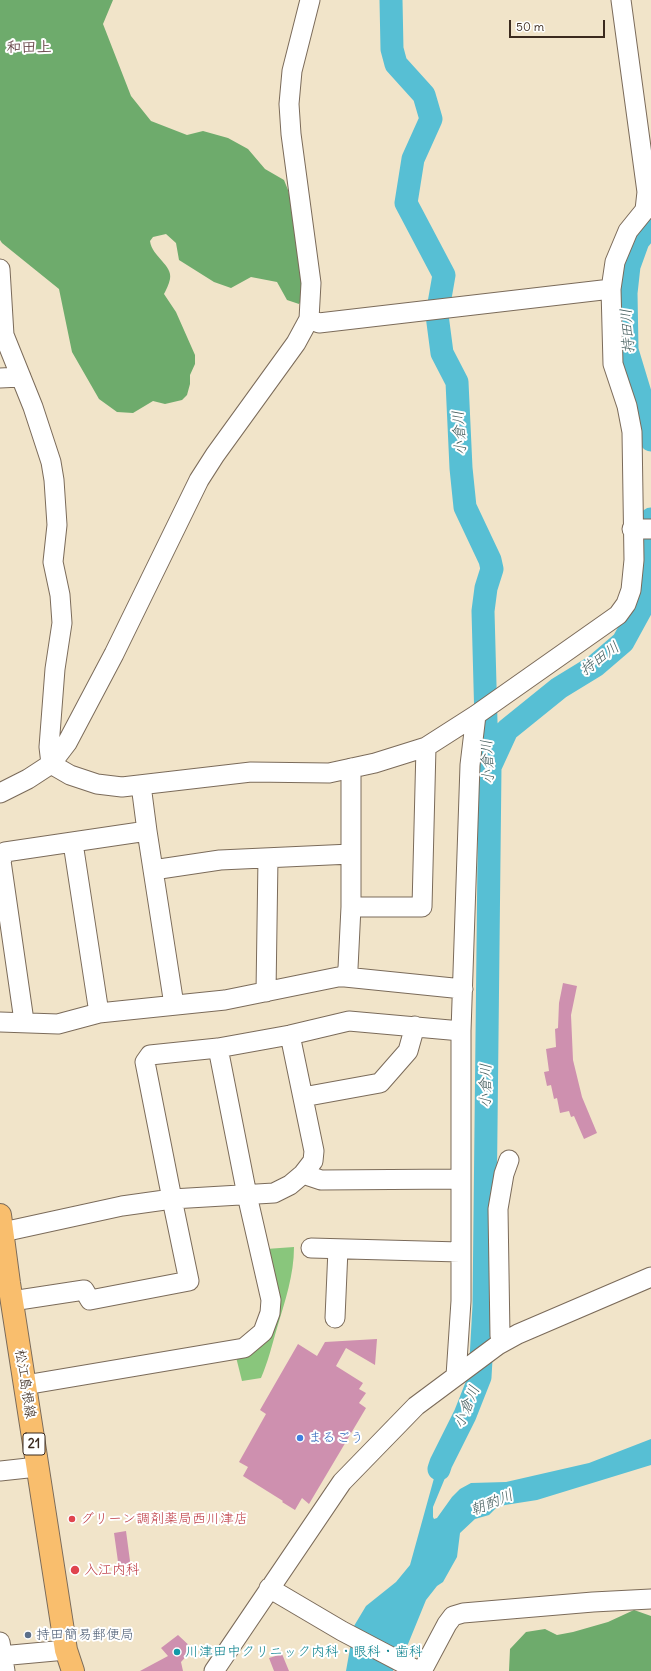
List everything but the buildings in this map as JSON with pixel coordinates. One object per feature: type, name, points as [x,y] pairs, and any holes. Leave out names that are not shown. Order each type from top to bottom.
[{"type":"main road","name":"松江島根線","points":[[1,1224],[7,1290],[25,1385],[66,1650],[73,1671]]},
{"type":"street","points":[[0,793],[28,779],[51,764],[67,743],[199,480],[215,455],[296,343],[309,319],[311,283],[291,134],[289,104],[292,71],[310,0]]},
{"type":"street","points":[[51,764],[70,775],[97,784],[122,786],[251,772],[329,773],[375,763],[426,747],[495,702],[618,615],[626,604],[631,590],[634,560],[640,529],[632,432],[627,406],[613,364],[611,288],[614,262],[628,231],[645,210],[647,192],[621,0]]},
{"type":"street","points":[[0,269],[4,335],[44,438],[54,480],[57,525],[53,562],[60,595],[62,622],[55,669],[50,747],[51,764]]},
{"type":"street","points":[[309,319],[320,323],[611,288]]},
{"type":"street","points":[[0,378],[21,378]]},
{"type":"street","points":[[460,1373],[460,1179],[463,989],[470,765],[477,714]]},
{"type":"street","points":[[351,907],[422,907],[426,747]]},
{"type":"street","points":[[345,977],[348,968],[351,907],[351,768]]},
{"type":"street","points":[[140,785],[174,1005]]},
{"type":"street","points":[[24,1021],[1,861],[5,852],[147,831]]},
{"type":"street","points":[[73,843],[99,1013]]},
{"type":"street","points":[[153,870],[220,860],[351,854]]},
{"type":"street","points":[[266,992],[268,858]]},
{"type":"street","points":[[0,1022],[24,1021],[58,1024],[99,1013],[225,1000],[338,976],[463,989]]},
{"type":"street","points":[[7,1290],[84,1290],[90,1300],[189,1281],[145,1062],[150,1055],[218,1048],[290,1035],[349,1021],[462,1031]]},
{"type":"street","points":[[303,1097],[380,1083],[408,1051],[415,1026]]},
{"type":"street","points":[[1,1224],[172,1199],[274,1193],[290,1185],[303,1174],[313,1161],[314,1151],[290,1035]]},
{"type":"street","points":[[25,1385],[244,1348],[263,1332],[270,1313],[271,1300],[247,1195],[218,1048]]},
{"type":"street","points":[[499,1341],[498,1209],[504,1174],[509,1160]]},
{"type":"street","points":[[303,1174],[321,1180],[460,1179]]},
{"type":"street","points":[[311,1248],[460,1252]]},
{"type":"street","points":[[335,1318],[338,1249]]},
{"type":"street","points":[[214,1671],[342,1482],[416,1406],[499,1341],[651,1277]]},
{"type":"street","points":[[0,1471],[37,1467]]},
{"type":"street","points":[[269,1588],[342,1631],[418,1670],[453,1616],[463,1613],[586,1602],[651,1599]]},
{"type":"street","points":[[2,1656],[66,1650]]},
{"type":"green space","points":[[0,0],[113,0],[103,24],[131,96],[151,121],[187,135],[203,131],[228,138],[248,149],[265,169],[284,180],[288,190],[297,229],[304,295],[299,304],[287,300],[277,282],[251,277],[231,288],[214,282],[179,260],[176,243],[166,234],[153,237],[150,241],[154,252],[166,265],[170,274],[170,279],[164,294],[176,312],[195,355],[195,364],[190,375],[190,384],[187,395],[182,400],[165,404],[153,401],[133,413],[117,412],[99,399],[72,352],[59,289],[0,240]]},
{"type":"green space","points":[[294,1247],[294,1257],[288,1288],[270,1353],[261,1378],[242,1381],[236,1357],[265,1339],[266,1249]]},
{"type":"green space","points":[[634,1610],[651,1616],[651,1671],[509,1671],[510,1649],[526,1632],[545,1629],[557,1635],[573,1632],[608,1622]]},
{"type":"water","name":"朝酌川","points":[[458,1435],[446,1462],[443,1472],[445,1478],[433,1507],[434,1519],[437,1518],[452,1497],[460,1489],[471,1483],[506,1482],[589,1463],[651,1439],[651,1465],[537,1500],[505,1505],[496,1508],[489,1515],[475,1519],[460,1533],[457,1557],[443,1582],[437,1586],[426,1600],[406,1649],[393,1671],[346,1671],[354,1626],[366,1606],[396,1582],[410,1565],[436,1471],[445,1450]]},
{"type":"waterway","name":"小倉川","points":[[391,0],[392,49],[396,64],[424,95],[431,119],[413,159],[406,203],[444,275],[437,315],[442,353],[457,382],[461,468],[465,507],[490,560],[492,569],[486,588],[483,611],[486,722],[490,767],[484,1306],[480,1377],[465,1415],[439,1469]]},
{"type":"waterway","name":"持田川","points":[[651,225],[638,241],[629,266],[626,293],[627,350],[640,393],[651,440]]},
{"type":"waterway","name":"持田川","points":[[490,767],[507,730],[559,688],[595,666],[623,642],[641,609],[649,584],[648,544],[651,519]]},
{"type":"place","name":"まるごう","points":[[300,1438]]},
{"type":"place","name":"グリーン調剤薬局西川津店","points":[[72,1519]]},
{"type":"place","name":"入江内科","points":[[75,1570]]},
{"type":"place","name":"持田簡易郵便局","points":[[28,1635]]},
{"type":"place","name":"川津田中クリニック内科・眼科・歯科","points":[[177,1652]]},
{"type":"district","name":"和田上","points":[[29,48]]}]
